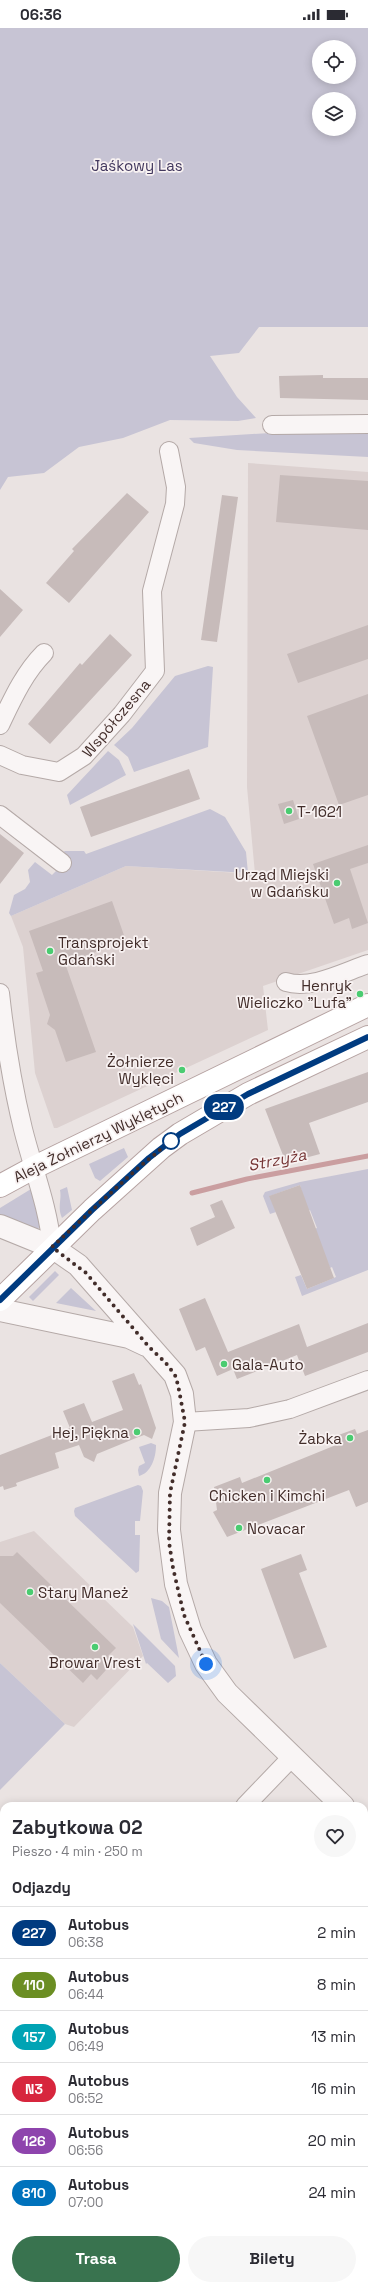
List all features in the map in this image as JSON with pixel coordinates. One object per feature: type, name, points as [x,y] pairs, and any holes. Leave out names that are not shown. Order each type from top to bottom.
[{"type":"main road","name":"Aleja Żołnierzy Wyklętych","points":[[0,1186],[35,1167],[368,1005]]},
{"type":"main road","name":"Aleja Żołnierzy Wyklętych","points":[[0,1300],[52,1247],[138,1168],[180,1134],[248,1094],[368,1037]]},
{"type":"street","points":[[272,425],[368,424]]},
{"type":"street","name":"Współczesna","points":[[0,755],[22,764],[59,772],[84,756],[122,714],[155,671],[152,591],[175,504],[176,493],[174,472],[169,451]]},
{"type":"street","points":[[0,725],[19,686],[36,661],[44,653]]},
{"type":"street","points":[[0,815],[62,864]]},
{"type":"street","points":[[286,982],[294,984],[307,984],[368,964]]},
{"type":"street","points":[[0,993],[4,1038],[14,1091],[49,1221],[52,1247]]},
{"type":"street","points":[[0,1226],[52,1247],[86,1273],[175,1375],[182,1394],[185,1422],[170,1493],[169,1523],[173,1568],[184,1615],[196,1647],[216,1679],[247,1714],[339,1802]]},
{"type":"street","points":[[0,1310],[129,1337],[149,1347]]},
{"type":"street","points":[[185,1422],[249,1418],[290,1409],[368,1380]]},
{"type":"street","points":[[249,1802],[292,1757]]},
{"type":"shaded area","points":[[248,463],[368,472],[368,950],[263,986],[268,1030],[57,1128],[54,1128],[35,1073],[23,947],[11,916],[126,866],[255,874],[247,787]]},
{"type":"shaded area","points":[[34,1531],[133,1627],[143,1656],[74,1727],[65,1724],[0,1663],[0,1542]]},
{"type":"green space","name":"Jaśkowy Las","points":[[0,28],[368,28],[368,327],[259,327],[239,353],[210,356],[237,397],[256,418],[238,421],[170,420],[123,438],[79,447],[44,473],[8,477],[0,490]]},
{"type":"green space","points":[[270,433],[368,433],[368,457],[237,450],[194,443],[189,438]]},
{"type":"green space","points":[[208,666],[213,667],[208,747],[134,772],[128,757],[114,745],[132,728],[175,676]]},
{"type":"green space","points":[[108,751],[119,760],[126,775],[70,805],[67,795]]},
{"type":"green space","points":[[210,809],[225,817],[246,852],[248,873],[126,866],[11,916],[9,913],[14,895],[25,889],[30,882],[28,870],[35,862],[52,875],[68,859],[64,851],[84,851],[86,854]]},
{"type":"green space","points":[[124,1148],[128,1157],[100,1181],[95,1178],[89,1164]]},
{"type":"green space","points":[[368,1169],[368,1270],[302,1296],[295,1277],[301,1275],[307,1289],[336,1277],[332,1267],[330,1268],[314,1229],[317,1228],[310,1210],[307,1212],[300,1185],[270,1196],[276,1212],[270,1214],[263,1196],[265,1192],[300,1182]]},
{"type":"green space","points":[[67,1187],[72,1210],[62,1218],[60,1210],[60,1190]]},
{"type":"green space","points":[[31,1189],[41,1221],[38,1230],[0,1214],[0,1208]]},
{"type":"green space","points":[[55,1271],[59,1275],[33,1301],[29,1297]]},
{"type":"green space","points":[[71,1288],[96,1311],[56,1303]]},
{"type":"green space","points":[[151,1443],[156,1445],[154,1460],[147,1472],[139,1476],[139,1466],[145,1463],[139,1447]]},
{"type":"green space","points":[[138,1485],[141,1486],[143,1491],[140,1521],[135,1521],[135,1535],[140,1535],[139,1571],[136,1573],[75,1516],[74,1511],[75,1508]]},
{"type":"green space","points":[[151,1598],[162,1601],[169,1607],[179,1658],[161,1639]]},
{"type":"green space","points":[[133,1624],[175,1666],[176,1676],[168,1683],[147,1663],[146,1664]]},
{"type":"green space","points":[[0,1663],[65,1724],[0,1790]]},
{"type":"building","points":[[323,375],[323,378],[368,378],[368,400],[280,398],[279,376]]},
{"type":"building","points":[[280,475],[368,481],[368,530],[276,522]]},
{"type":"building","points":[[127,493],[149,512],[69,603],[46,583],[74,551],[72,549]]},
{"type":"building","points":[[222,495],[238,497],[217,642],[201,640]]},
{"type":"building","points":[[0,589],[23,610],[0,637]]},
{"type":"building","points":[[368,625],[368,659],[298,683],[287,654]]},
{"type":"building","points":[[110,634],[132,655],[50,744],[28,724],[80,663],[82,665]]},
{"type":"building","points":[[368,694],[368,795],[339,805],[307,716]]},
{"type":"building","points":[[189,769],[200,799],[91,837],[80,807]]},
{"type":"building","name":"T-1621","points":[[293,800],[299,819],[284,824],[278,804]]},
{"type":"building","points":[[0,834],[24,853],[0,884]]},
{"type":"building","name":"Urząd Miejski w Gdańsku","points":[[368,845],[368,863],[350,869],[368,923],[352,929],[349,918],[334,924],[313,864]]},
{"type":"building","points":[[112,901],[126,941],[65,963],[96,1052],[66,1062],[55,1030],[47,1024],[50,1015],[36,973],[43,971],[29,931]]},
{"type":"building","points":[[368,1072],[368,1102],[309,1123],[320,1154],[286,1163],[265,1109]]},
{"type":"building","points":[[300,1185],[334,1278],[307,1289],[269,1196]]},
{"type":"building","points":[[222,1200],[235,1228],[197,1246],[190,1228],[215,1217],[210,1205]]},
{"type":"building","points":[[205,1298],[228,1352],[299,1324],[307,1347],[368,1323],[368,1352],[305,1376],[297,1355],[237,1379],[233,1369],[217,1376],[205,1347],[196,1351],[179,1309]]},
{"type":"building","points":[[134,1373],[139,1385],[141,1384],[156,1428],[152,1439],[144,1435],[136,1438],[97,1454],[94,1462],[84,1457],[79,1445],[55,1453],[59,1468],[16,1483],[17,1486],[4,1490],[3,1486],[0,1487],[0,1455],[70,1428],[63,1411],[84,1403],[92,1422],[123,1410],[112,1381]]},
{"type":"building","points":[[355,1429],[357,1434],[368,1430],[368,1502],[356,1507],[349,1490],[227,1537],[213,1512],[217,1510],[214,1487],[240,1477],[242,1483],[336,1445],[333,1437]]},
{"type":"building","points":[[17,1552],[116,1648],[108,1656],[114,1661],[97,1680],[91,1674],[83,1683],[0,1603],[0,1556],[13,1556]]},
{"type":"building","points":[[301,1554],[307,1570],[299,1573],[327,1647],[294,1659],[261,1569]]},
{"type":"waterway","name":"Strzyża","points":[[192,1193],[247,1179],[368,1156]]},
{"type":"bus line","name":"227","points":[[0,1300],[52,1247],[92,1210],[149,1158],[180,1134],[225,1106],[275,1080],[368,1037]]},
{"type":"place","name":"T-1621","points":[[289,811]]},
{"type":"place","name":"Urząd Miejski w Gdańsku","points":[[337,883]]},
{"type":"place","name":"Transprojekt Gdański","points":[[50,951]]},
{"type":"place","name":"Henryk Wieliczko \"Lufa\"","points":[[360,994]]},
{"type":"place","name":"Żołnierze Wyklęci","points":[[182,1070]]},
{"type":"place","name":"Gala-Auto","points":[[224,1364]]},
{"type":"place","name":"Hej, Piękna","points":[[137,1432]]},
{"type":"place","name":"Żabka","points":[[350,1438]]},
{"type":"place","name":"Chicken i Kimchi","points":[[267,1480]]},
{"type":"place","name":"Novacar","points":[[239,1528]]},
{"type":"place","name":"Stary Maneż","points":[[30,1592]]},
{"type":"place","name":"Browar Vrest","points":[[95,1647]]},
{"type":"route","points":[[171,1141],[138,1168],[52,1247],[78,1265],[86,1273],[175,1375],[182,1394],[185,1422],[170,1493],[169,1542],[179,1598],[184,1615],[196,1647],[206,1664]]}]
